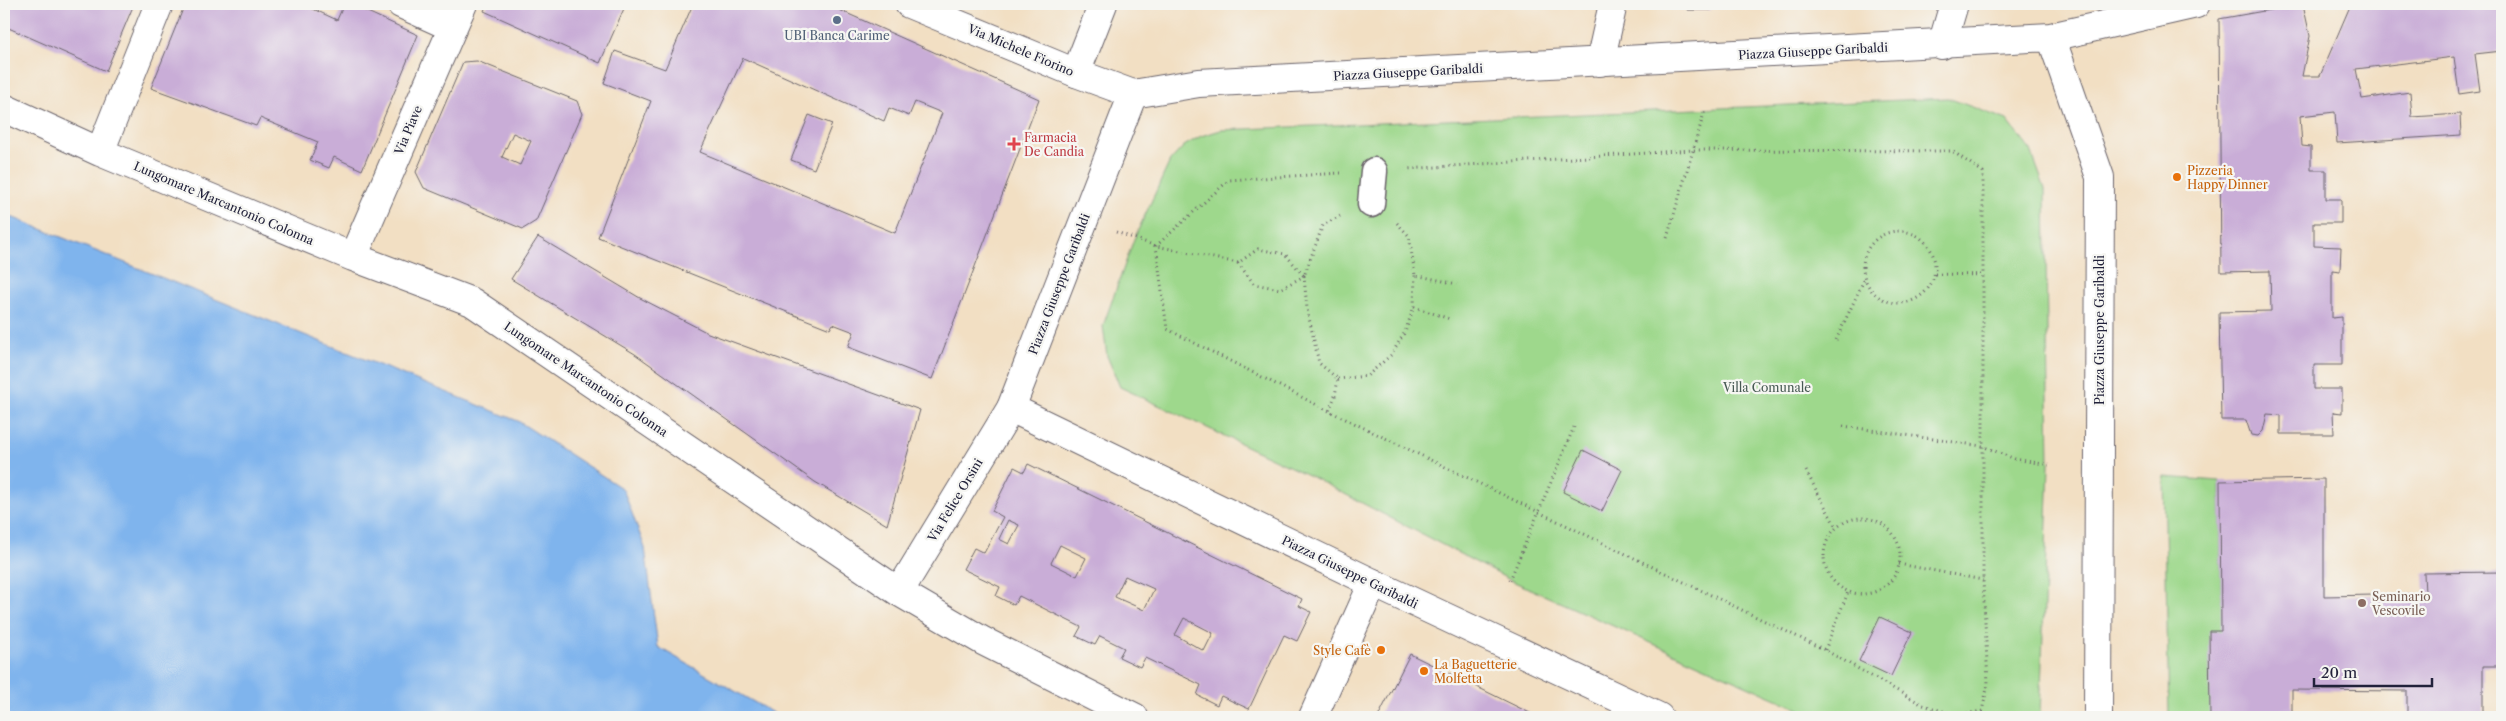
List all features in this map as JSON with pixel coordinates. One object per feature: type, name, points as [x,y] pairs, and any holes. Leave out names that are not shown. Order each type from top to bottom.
[{"type":"street","points":[[100,152],[159,4]]},
{"type":"street","points":[[401,4],[457,15]]},
{"type":"street","name":"Via Michele Fiorino","points":[[909,4],[1076,73],[1133,94]]},
{"type":"street","points":[[1076,73],[1103,4]]},
{"type":"street","points":[[1600,62],[1613,4]]},
{"type":"street","points":[[1942,45],[1954,4]]},
{"type":"street","points":[[2051,37],[2196,4]]},
{"type":"street","name":"Via Piave","points":[[353,257],[457,15]]},
{"type":"street","name":"Piazza Giuseppe Garibaldi","points":[[1659,717],[1374,584],[1011,408],[1133,94],[1199,83],[1942,45],[2051,37],[2100,177],[2098,717]]},
{"type":"street","name":"Lungomare Marcantonio Colonna","points":[[4,108],[100,152],[353,257],[472,302],[899,592],[983,641],[1134,717]]},
{"type":"street","points":[[1371,204],[1374,171]]},
{"type":"street","name":"Via Felice Orsini","points":[[899,592],[1011,408]]},
{"type":"street","points":[[1313,717],[1374,584]]},
{"type":"path","points":[[1667,238],[1705,110]]},
{"type":"path","points":[[1338,379],[1335,396],[1329,411],[1825,650],[1923,705],[1956,714],[1982,711],[1988,684],[1983,580],[1983,172],[1952,151],[1693,150]]},
{"type":"path","points":[[1371,204],[1389,214],[1409,236],[1414,274],[1414,307],[1405,332],[1391,355],[1367,376],[1338,379],[1319,362],[1307,310],[1304,276],[1323,225],[1356,208],[1371,204]]},
{"type":"path","points":[[1890,232],[1908,233],[1924,241],[1932,250],[1935,274],[1931,285],[1924,294],[1914,301],[1890,303],[1880,298],[1865,280],[1863,268],[1865,256],[1870,246],[1890,232]]},
{"type":"path","points":[[1134,239],[1156,246],[1238,263],[1254,284],[1280,289],[1304,276]]},
{"type":"path","points":[[1238,263],[1258,249],[1285,254],[1304,276]]},
{"type":"path","points":[[1414,274],[1457,284]]},
{"type":"path","points":[[1935,274],[1983,275]]},
{"type":"path","points":[[1836,340],[1865,280]]},
{"type":"path","points":[[1414,307],[1450,320]]},
{"type":"path","points":[[1843,426],[1982,446],[2015,459],[2049,465]]},
{"type":"path","points":[[1510,580],[1574,427]]},
{"type":"path","points":[[1806,470],[1836,527]]},
{"type":"path","points":[[1860,517],[1882,523],[1897,541],[1900,552],[1899,564],[1895,575],[1886,586],[1875,592],[1862,594],[1848,592],[1837,585],[1828,575],[1823,562],[1823,549],[1828,537],[1836,527],[1848,520],[1860,517]]},
{"type":"path","points":[[1899,564],[1983,580]]},
{"type":"path","points":[[1825,650],[1848,592]]},
{"type":"green space","name":"Villa Comunale","points":[[1948,98],[2007,120],[2031,151],[2045,189],[2049,465],[2040,717],[1817,717],[1510,580],[1312,477],[1120,387],[1107,356],[1103,326],[1134,239],[1170,161],[1184,146],[1201,136],[1221,130]]},
{"type":"green space","points":[[2164,477],[2220,481],[2223,717],[2169,717]]},
{"type":"water","points":[[4,214],[518,421],[623,489],[645,548],[658,647],[780,717],[4,717]]},
{"type":"building","points":[[4,4],[134,4],[106,71],[4,26]]},
{"type":"building","points":[[185,4],[313,4],[311,8],[337,20],[344,4],[350,4],[418,35],[362,170],[334,157],[329,168],[310,160],[318,142],[260,118],[256,126],[151,88]]},
{"type":"building","points":[[487,4],[626,4],[600,63],[484,11]]},
{"type":"building","points":[[693,4],[826,4],[1039,99],[932,379],[848,347],[854,332],[833,324],[830,329],[598,237],[651,101],[604,83],[615,51],[665,69]],"holes":[[[743,58],[884,121],[889,108],[909,116],[915,102],[942,113],[895,233],[700,152]]]},
{"type":"building","points":[[1686,4],[1711,4],[1711,10],[1687,10]]},
{"type":"building","points":[[2303,4],[2310,36],[2302,76],[2320,76],[2351,4],[2502,4],[2502,51],[2475,54],[2480,91],[2459,94],[2454,57],[2356,69],[2362,99],[2410,92],[2412,117],[2460,114],[2461,135],[2337,143],[2335,112],[2300,116],[2302,146],[2311,147],[2311,170],[2326,170],[2326,199],[2341,199],[2341,223],[2314,223],[2314,246],[2341,247],[2340,271],[2332,270],[2332,318],[2342,317],[2342,365],[2314,365],[2314,389],[2342,389],[2342,413],[2333,412],[2334,434],[2281,434],[2281,415],[2267,414],[2263,431],[2258,436],[2251,435],[2246,420],[2221,420],[2219,312],[2271,311],[2270,271],[2221,272],[2219,19]]},
{"type":"building","points":[[477,61],[577,101],[582,114],[536,221],[523,229],[424,188],[416,172],[463,62]],"holes":[[[513,133],[531,141],[520,165],[502,157]]]},
{"type":"building","points":[[809,115],[832,124],[814,169],[791,160]]},
{"type":"building","points":[[538,237],[640,298],[708,333],[920,410],[887,525],[815,482],[635,354],[511,279]]},
{"type":"building","points":[[1583,450],[1622,470],[1602,511],[1563,492]]},
{"type":"building","points":[[1028,464],[1302,599],[1299,606],[1311,612],[1297,641],[1284,635],[1249,709],[1221,696],[1217,705],[1197,695],[1201,685],[1145,658],[1140,667],[1119,657],[1124,648],[1100,636],[1095,645],[1076,636],[1081,627],[1019,596],[1014,605],[996,596],[1000,587],[963,569],[974,548],[984,553],[1003,517],[992,511],[1014,467],[1024,472]],"holes":[[[1008,520],[1019,525],[1009,544],[999,539]],[[1060,545],[1086,558],[1077,576],[1051,563]],[[1125,576],[1154,589],[1144,610],[1115,597]],[[1184,618],[1213,633],[1204,651],[1175,635]]]},
{"type":"building","name":"Seminario Vescovile","points":[[2324,479],[2324,596],[2425,594],[2424,573],[2502,572],[2502,666],[2483,666],[2483,717],[2407,717],[2407,691],[2292,690],[2292,717],[2210,717],[2209,631],[2221,631],[2220,481]]},
{"type":"building","points":[[1880,617],[1912,632],[1891,676],[1859,661]]},
{"type":"building","points":[[1410,654],[1538,717],[1378,717]]},
{"type":"place","name":"UBI Banca Carime","points":[[837,20]]},
{"type":"place","name":"Farmacia De Candia","points":[[1014,144]]},
{"type":"place","name":"Pizzeria Happy Dinner","points":[[2177,177]]},
{"type":"place","name":"Seminario Vescovile","points":[[2362,603]]},
{"type":"place","name":"Style Cafè","points":[[1381,650]]},
{"type":"place","name":"La Baguetterie Molfetta","points":[[1424,671]]}]
